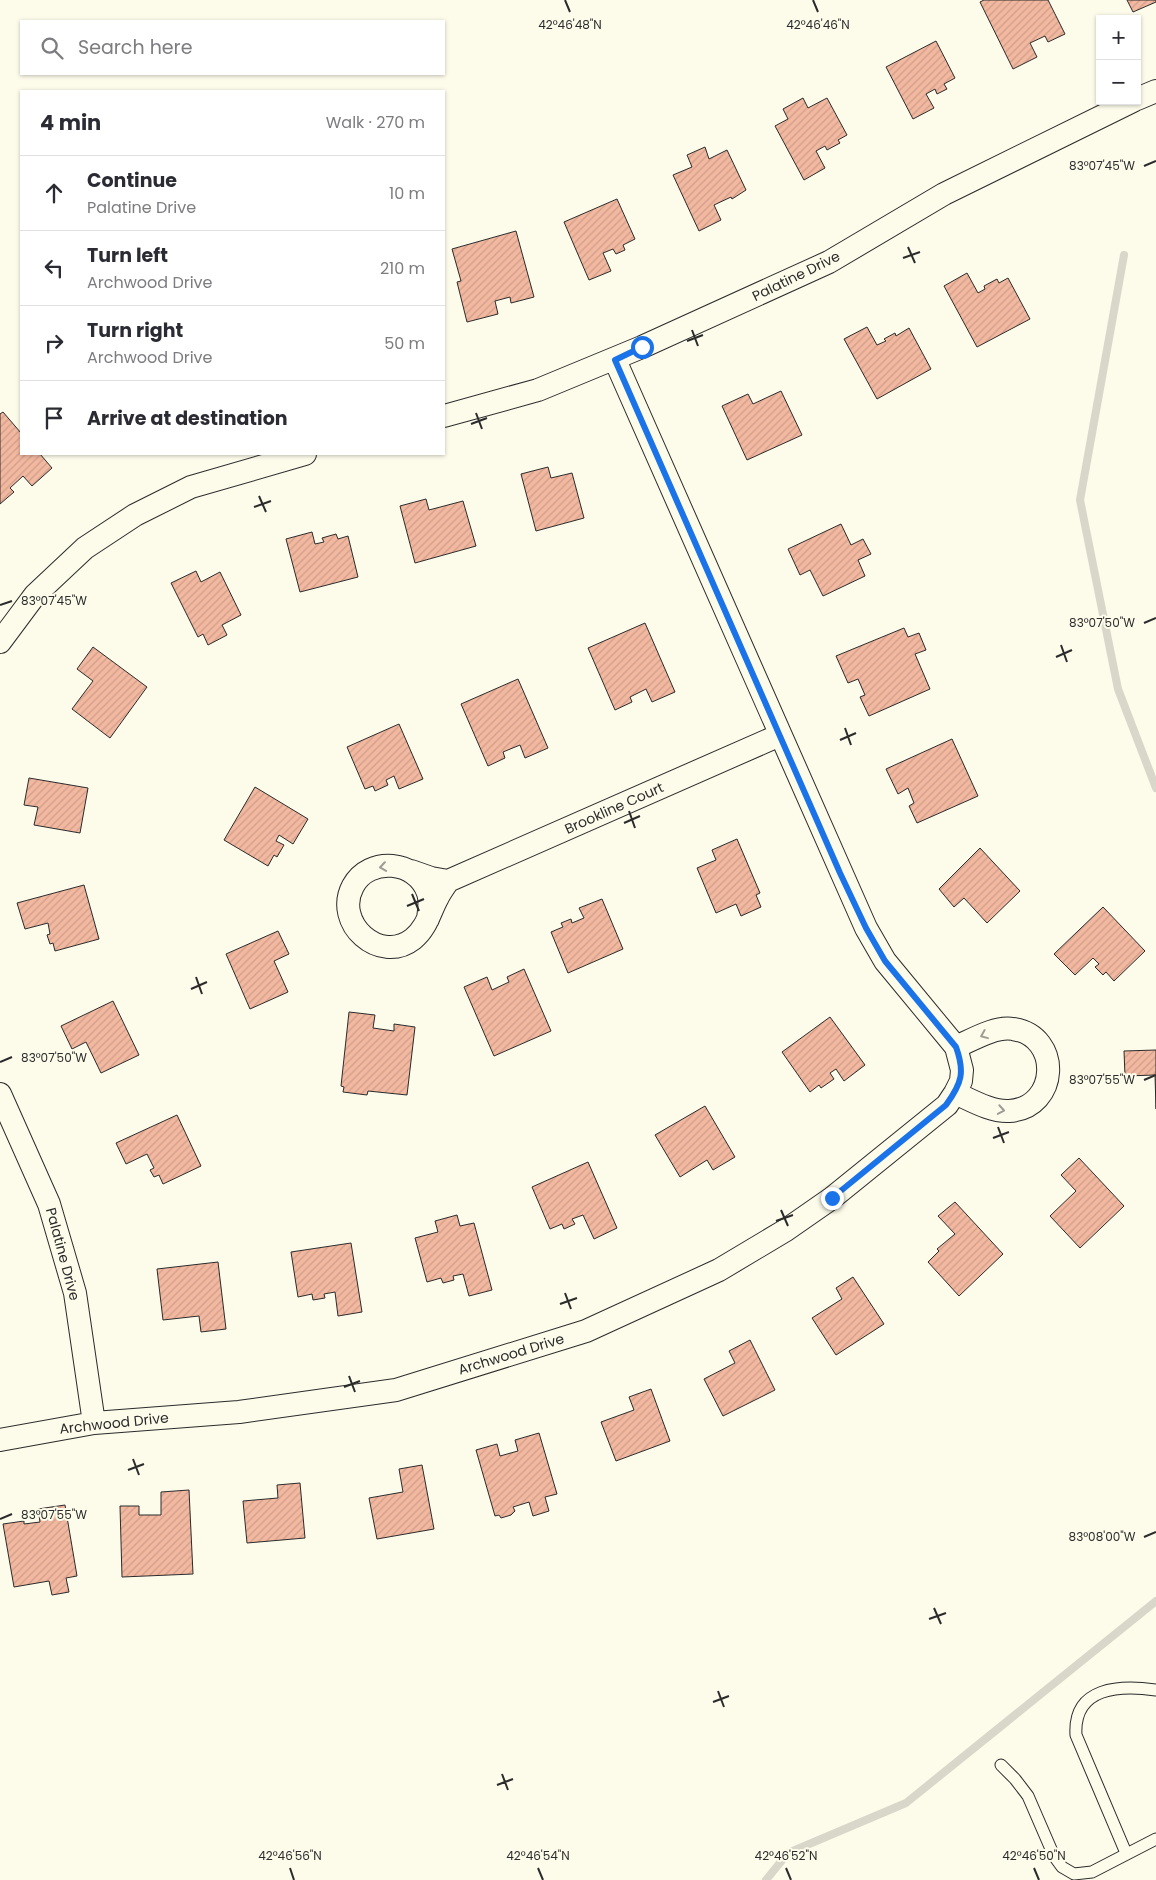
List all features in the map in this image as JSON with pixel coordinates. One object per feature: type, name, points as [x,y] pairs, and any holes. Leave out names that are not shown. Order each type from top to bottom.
[{"type":"street","points":[[1141,97],[1156,91]]},
{"type":"street","name":"Palatine Drive","points":[[445,416],[538,390],[615,360],[829,262],[944,194],[1124,105]]},
{"type":"street","name":"Archwood Drive","points":[[0,1440],[94,1423],[239,1412],[396,1390],[586,1331],[719,1270],[786,1230],[839,1192],[946,1105],[955,1093],[961,1081],[962,1070],[956,1047],[885,961],[866,928],[615,360]]},
{"type":"street","points":[[0,642],[34,595],[85,548],[135,514],[191,487],[302,455]]},
{"type":"street","name":"Brookline Court","points":[[448,881],[780,735]]},
{"type":"street","points":[[386,865],[399,866],[431,878],[448,881],[438,896],[422,931],[412,940],[400,946],[386,947],[373,944],[353,926],[348,913],[349,899],[353,886],[361,876],[372,868],[386,865]]},
{"type":"street","points":[[411,871],[421,880],[428,892],[430,906],[428,919]]},
{"type":"street","points":[[955,1093],[994,1109],[1008,1111],[1022,1109],[1034,1102],[1043,1091],[1048,1078],[1049,1064],[1045,1051],[1036,1040],[1025,1032],[1012,1028],[999,1029],[956,1047]]},
{"type":"street","name":"Palatine Drive","points":[[0,1094],[49,1204],[75,1293],[94,1423]]},
{"type":"lane","points":[[1126,1853],[1076,1735],[1075,1720],[1080,1710],[1098,1694],[1114,1688],[1132,1687],[1156,1690]]},
{"type":"lane","points":[[1001,1765],[1028,1796],[1054,1856],[1073,1877],[1092,1872],[1156,1839]]},
{"type":"building","points":[[984,0],[1048,0],[1065,34],[1048,42],[1045,36],[1030,43],[1037,57],[1013,69],[980,2]]},
{"type":"building","points":[[1127,0],[1156,0],[1156,2],[1133,12]]},
{"type":"building","points":[[936,41],[955,78],[944,84],[947,89],[937,94],[935,89],[926,94],[934,108],[913,119],[886,67]]},
{"type":"building","points":[[803,98],[808,108],[827,98],[847,135],[838,140],[840,143],[827,150],[825,146],[816,151],[825,168],[804,180],[775,126],[788,119],[783,109]]},
{"type":"building","points":[[705,147],[709,159],[727,150],[746,190],[732,199],[731,197],[714,205],[721,220],[699,231],[673,175],[692,167],[687,155]]},
{"type":"building","points":[[617,199],[635,239],[623,245],[625,250],[616,254],[613,249],[603,253],[611,271],[589,280],[564,222]]},
{"type":"building","points":[[516,231],[534,297],[511,303],[510,297],[495,301],[498,314],[467,322],[457,282],[461,281],[452,249]]},
{"type":"building","points":[[967,273],[978,293],[985,289],[984,286],[997,279],[999,283],[1008,278],[1030,319],[977,347],[944,286]]},
{"type":"building","points":[[867,327],[877,345],[886,341],[884,339],[895,333],[896,336],[909,328],[931,369],[877,399],[844,339]]},
{"type":"building","points":[[781,391],[802,435],[747,460],[722,406],[748,394],[753,404]]},
{"type":"building","points":[[3,412],[20,432],[20,455],[41,455],[52,468],[32,486],[23,476],[10,488],[14,492],[0,504],[0,414]]},
{"type":"building","points":[[548,467],[551,478],[572,473],[584,518],[536,531],[521,474]]},
{"type":"building","points":[[426,499],[429,510],[463,501],[476,546],[415,563],[400,506]]},
{"type":"building","points":[[841,524],[851,545],[863,539],[871,554],[858,560],[865,576],[823,596],[810,570],[800,575],[788,549]]},
{"type":"building","points":[[312,532],[315,544],[324,542],[322,538],[336,534],[338,539],[348,536],[358,577],[300,592],[286,539]]},
{"type":"building","points":[[196,571],[201,582],[220,572],[241,615],[222,625],[227,635],[208,645],[203,634],[198,637],[171,583]]},
{"type":"building","points":[[645,623],[675,692],[652,702],[646,689],[630,697],[632,702],[615,710],[588,648]]},
{"type":"building","points":[[904,628],[908,637],[919,633],[926,650],[915,654],[930,689],[869,716],[860,697],[865,695],[858,679],[848,683],[836,656]]},
{"type":"building","points":[[93,647],[147,687],[110,738],[72,709],[93,681],[77,669]]},
{"type":"building","points":[[518,679],[548,748],[525,758],[520,745],[503,752],[505,758],[488,766],[461,704]]},
{"type":"building","points":[[399,724],[423,779],[399,789],[394,776],[386,780],[388,785],[375,791],[373,786],[365,789],[347,747]]},
{"type":"building","points":[[952,739],[978,796],[917,823],[909,806],[914,803],[908,788],[898,794],[886,769]]},
{"type":"building","points":[[29,778],[88,788],[80,833],[34,825],[38,807],[24,805]]},
{"type":"building","points":[[255,787],[308,819],[293,844],[279,835],[276,841],[284,845],[277,857],[274,855],[268,866],[224,840]]},
{"type":"building","points":[[737,839],[760,893],[756,895],[761,907],[741,916],[736,904],[716,913],[697,868],[716,860],[712,850]]},
{"type":"building","points":[[980,848],[1020,891],[987,923],[964,898],[954,907],[939,889]]},
{"type":"building","points":[[84,885],[99,939],[55,951],[53,943],[50,944],[47,935],[50,934],[48,923],[25,929],[17,903]]},
{"type":"building","points":[[602,899],[623,949],[568,973],[551,932],[563,927],[561,923],[571,919],[572,923],[584,918],[579,908]]},
{"type":"building","points":[[1103,907],[1145,951],[1114,981],[1106,972],[1103,975],[1095,967],[1099,964],[1093,958],[1075,975],[1054,954]]},
{"type":"building","points":[[278,931],[289,954],[274,961],[288,992],[250,1009],[226,954]]},
{"type":"building","points":[[524,969],[551,1031],[494,1056],[464,987],[487,977],[492,990],[509,982],[507,977]]},
{"type":"building","points":[[113,1001],[139,1055],[101,1073],[86,1042],[72,1049],[61,1026]]},
{"type":"building","points":[[349,1012],[375,1015],[373,1028],[394,1031],[394,1024],[415,1027],[407,1095],[368,1091],[367,1095],[343,1092],[344,1087],[341,1086]]},
{"type":"building","points":[[830,1017],[865,1065],[844,1081],[836,1069],[830,1073],[834,1079],[821,1088],[819,1085],[810,1092],[782,1052]]},
{"type":"building","points":[[1156,1050],[1156,1109],[1155,1075],[1125,1076],[1124,1051]]},
{"type":"building","points":[[705,1106],[735,1157],[713,1170],[707,1160],[680,1177],[655,1135]]},
{"type":"building","points":[[177,1115],[201,1166],[163,1184],[159,1175],[154,1177],[150,1170],[154,1168],[147,1154],[126,1164],[116,1143]]},
{"type":"building","points":[[1079,1158],[1124,1206],[1080,1248],[1050,1216],[1076,1191],[1061,1175]]},
{"type":"building","points":[[588,1162],[617,1228],[594,1239],[583,1215],[572,1219],[575,1224],[564,1229],[562,1224],[550,1229],[532,1187]]},
{"type":"building","points":[[955,1202],[1003,1254],[959,1296],[928,1262],[939,1251],[937,1249],[955,1234],[938,1216]]},
{"type":"building","points":[[457,1215],[460,1226],[474,1223],[492,1290],[469,1296],[463,1274],[453,1276],[454,1280],[443,1283],[441,1278],[427,1282],[415,1238],[438,1232],[435,1221]]},
{"type":"building","points":[[351,1243],[362,1312],[338,1316],[335,1292],[324,1294],[325,1298],[313,1300],[312,1294],[298,1297],[291,1252]]},
{"type":"building","points":[[218,1262],[226,1329],[201,1332],[199,1316],[163,1320],[157,1269]]},
{"type":"building","points":[[853,1277],[884,1324],[836,1355],[812,1318],[842,1299],[836,1288]]},
{"type":"building","points":[[750,1340],[775,1390],[723,1416],[704,1379],[735,1363],[729,1351]]},
{"type":"building","points":[[651,1389],[670,1441],[616,1461],[601,1422],[634,1410],[629,1397]]},
{"type":"building","points":[[539,1433],[557,1494],[545,1497],[549,1511],[533,1516],[529,1502],[513,1507],[515,1511],[511,1515],[501,1518],[499,1515],[495,1516],[476,1450],[497,1444],[500,1456],[518,1451],[515,1440]]},
{"type":"building","points":[[422,1465],[434,1529],[377,1539],[369,1498],[403,1492],[399,1469]]},
{"type":"building","points":[[300,1483],[305,1538],[247,1543],[243,1501],[278,1498],[277,1485]]},
{"type":"building","points":[[189,1490],[193,1574],[122,1577],[120,1506],[139,1506],[139,1515],[161,1515],[161,1492]]},
{"type":"building","points":[[65,1505],[77,1576],[66,1578],[69,1592],[52,1595],[49,1581],[14,1587],[3,1524],[24,1521],[24,1524],[40,1522],[38,1509]]},
{"type":"waterway","points":[[1124,255],[1080,500],[1118,689],[1156,788]]},
{"type":"waterway","points":[[766,1880],[788,1853],[906,1803],[1156,1601]]},
{"type":"route","points":[[642,347],[615,360],[840,873],[866,928],[885,961],[956,1047],[960,1058],[961,1081],[946,1105],[832,1198]]}]
